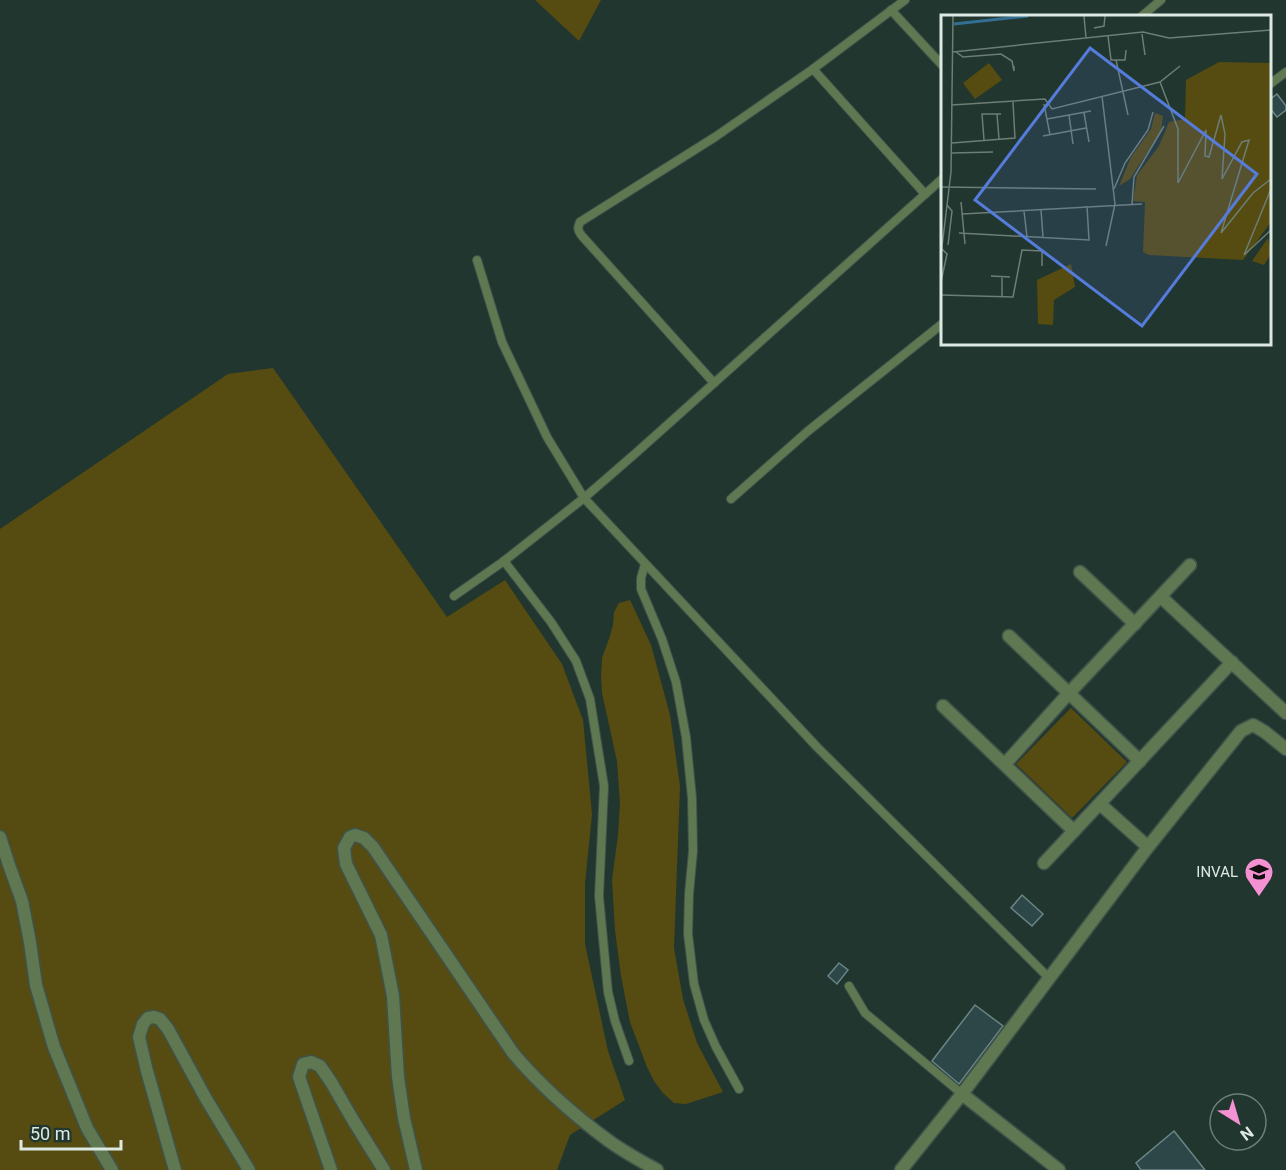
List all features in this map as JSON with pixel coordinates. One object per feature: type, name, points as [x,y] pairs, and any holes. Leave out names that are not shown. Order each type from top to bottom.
[{"type":"street","points":[[1005,764],[1190,565]]},
{"type":"street","points":[[1080,572],[1135,624]]},
{"type":"street","points":[[1161,597],[1286,713]]},
{"type":"street","points":[[1009,636],[1140,761]]},
{"type":"street","points":[[1044,863],[1232,662]]},
{"type":"street","points":[[944,706],[1074,831]]},
{"type":"street","points":[[901,1170],[962,1094],[1148,847],[1241,731],[1253,725],[1286,749]]},
{"type":"street","points":[[1100,804],[1148,847]]},
{"type":"street","points":[[416,1170],[398,1077],[393,996],[381,935],[346,864],[344,848],[350,837],[356,835],[364,838],[373,847],[513,1053],[527,1069],[553,1095],[610,1142],[657,1170]]},
{"type":"street","points":[[0,837],[22,901],[36,985],[54,1047],[87,1128],[112,1170]]},
{"type":"street","points":[[175,1170],[139,1037],[142,1024],[148,1018],[154,1017],[160,1019],[168,1029],[249,1170]]},
{"type":"street","points":[[331,1170],[298,1077],[303,1064],[311,1062],[320,1066],[331,1082],[384,1170]]},
{"type":"street","points":[[962,1094],[1059,1170]]},
{"type":"lane","points":[[714,383],[578,232],[580,222],[715,137],[813,69],[905,0]]},
{"type":"lane","points":[[1143,15],[1161,0]]},
{"type":"lane","points":[[891,10],[941,64]]},
{"type":"lane","points":[[813,69],[925,194]]},
{"type":"lane","points":[[1271,83],[1286,72]]},
{"type":"lane","points":[[454,596],[504,561],[584,498],[941,180]]},
{"type":"lane","points":[[477,260],[502,342],[547,437],[584,498],[817,747],[1049,978]]},
{"type":"lane","points":[[731,499],[824,417],[941,325]]},
{"type":"lane","points":[[504,561],[531,594],[576,661],[590,699],[604,786],[599,896],[608,992],[629,1061]]},
{"type":"lane","points":[[645,564],[641,589],[662,639],[676,682],[686,737],[692,798],[693,850],[688,934],[694,984],[704,1020],[739,1089]]},
{"type":"lane","points":[[849,986],[865,1013],[962,1094]]},
{"type":"shaded area","points":[[535,0],[601,0],[579,41]]},
{"type":"shaded area","points":[[273,368],[447,617],[505,580],[562,664],[583,720],[592,814],[585,884],[585,944],[608,1051],[625,1100],[570,1135],[557,1170],[0,1170],[0,529],[228,374]]},
{"type":"shaded area","points":[[630,600],[651,645],[670,715],[680,786],[674,948],[683,999],[697,1043],[723,1092],[686,1104],[674,1103],[663,1093],[647,1067],[630,1022],[615,930],[612,880],[620,803],[617,761],[602,693],[601,675],[602,658],[613,625],[614,612],[619,603]]},
{"type":"shaded area","points":[[1071,708],[1127,762],[1072,818],[1016,764]]},
{"type":"building","points":[[1277,94],[1286,106],[1286,110],[1277,117],[1271,110],[1271,98]]},
{"type":"building","points":[[1022,895],[1043,914],[1032,926],[1011,908]]},
{"type":"building","points":[[839,963],[848,970],[837,984],[828,976]]},
{"type":"building","points":[[975,1005],[1003,1026],[959,1084],[932,1061]]},
{"type":"building","points":[[1174,1131],[1205,1170],[1141,1170],[1136,1163]]},
{"type":"place","name":"INVAL","points":[[1259,898]]}]
